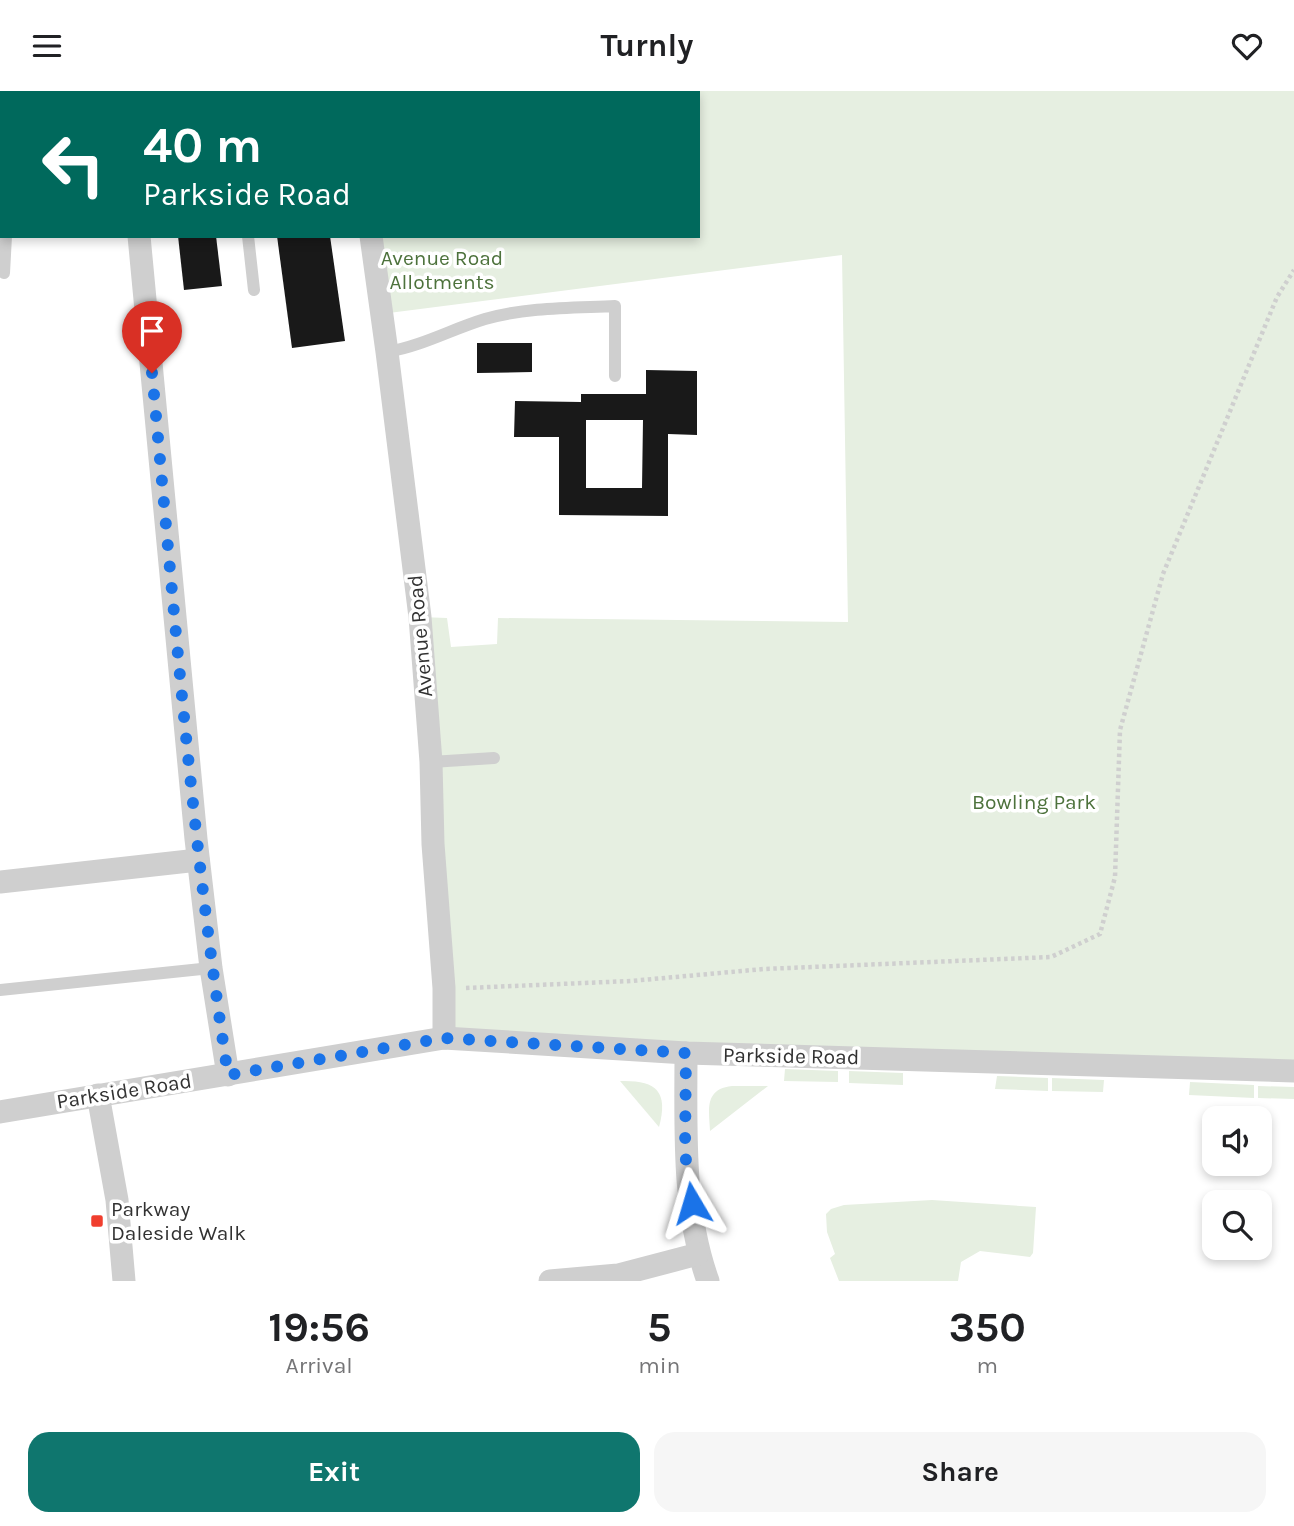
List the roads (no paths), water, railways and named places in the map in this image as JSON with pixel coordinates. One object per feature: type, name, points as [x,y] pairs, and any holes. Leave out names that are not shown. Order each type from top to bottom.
[{"type":"street","points":[[139,238],[198,860],[228,1075]]},
{"type":"street","name":"Avenue Road","points":[[371,238],[420,617],[431,762],[432,844],[444,988],[444,1038]]},
{"type":"street","points":[[0,882],[198,860]]},
{"type":"street","name":"Parkside Road","points":[[0,1112],[444,1038],[686,1053],[1294,1071]]},
{"type":"street","points":[[686,1053],[685,1153],[698,1254],[708,1281]]},
{"type":"street","points":[[98,1095],[117,1200],[124,1281]]},
{"type":"street","points":[[550,1281],[618,1275],[698,1254]]},
{"type":"lane","points":[[4,273],[6,238]]},
{"type":"lane","points":[[248,238],[254,289]]},
{"type":"lane","points":[[387,352],[422,344],[485,319],[531,310],[615,306],[615,376]]},
{"type":"lane","points":[[431,762],[494,758]]},
{"type":"lane","points":[[0,990],[211,968]]},
{"type":"place","name":"Parkway Daleside Walk","points":[[97,1221]]},
{"type":"park label","name":"Avenue Road Allotments","points":[[442,270]]},
{"type":"park label","name":"Bowling Park","points":[[1034,802]]}]
